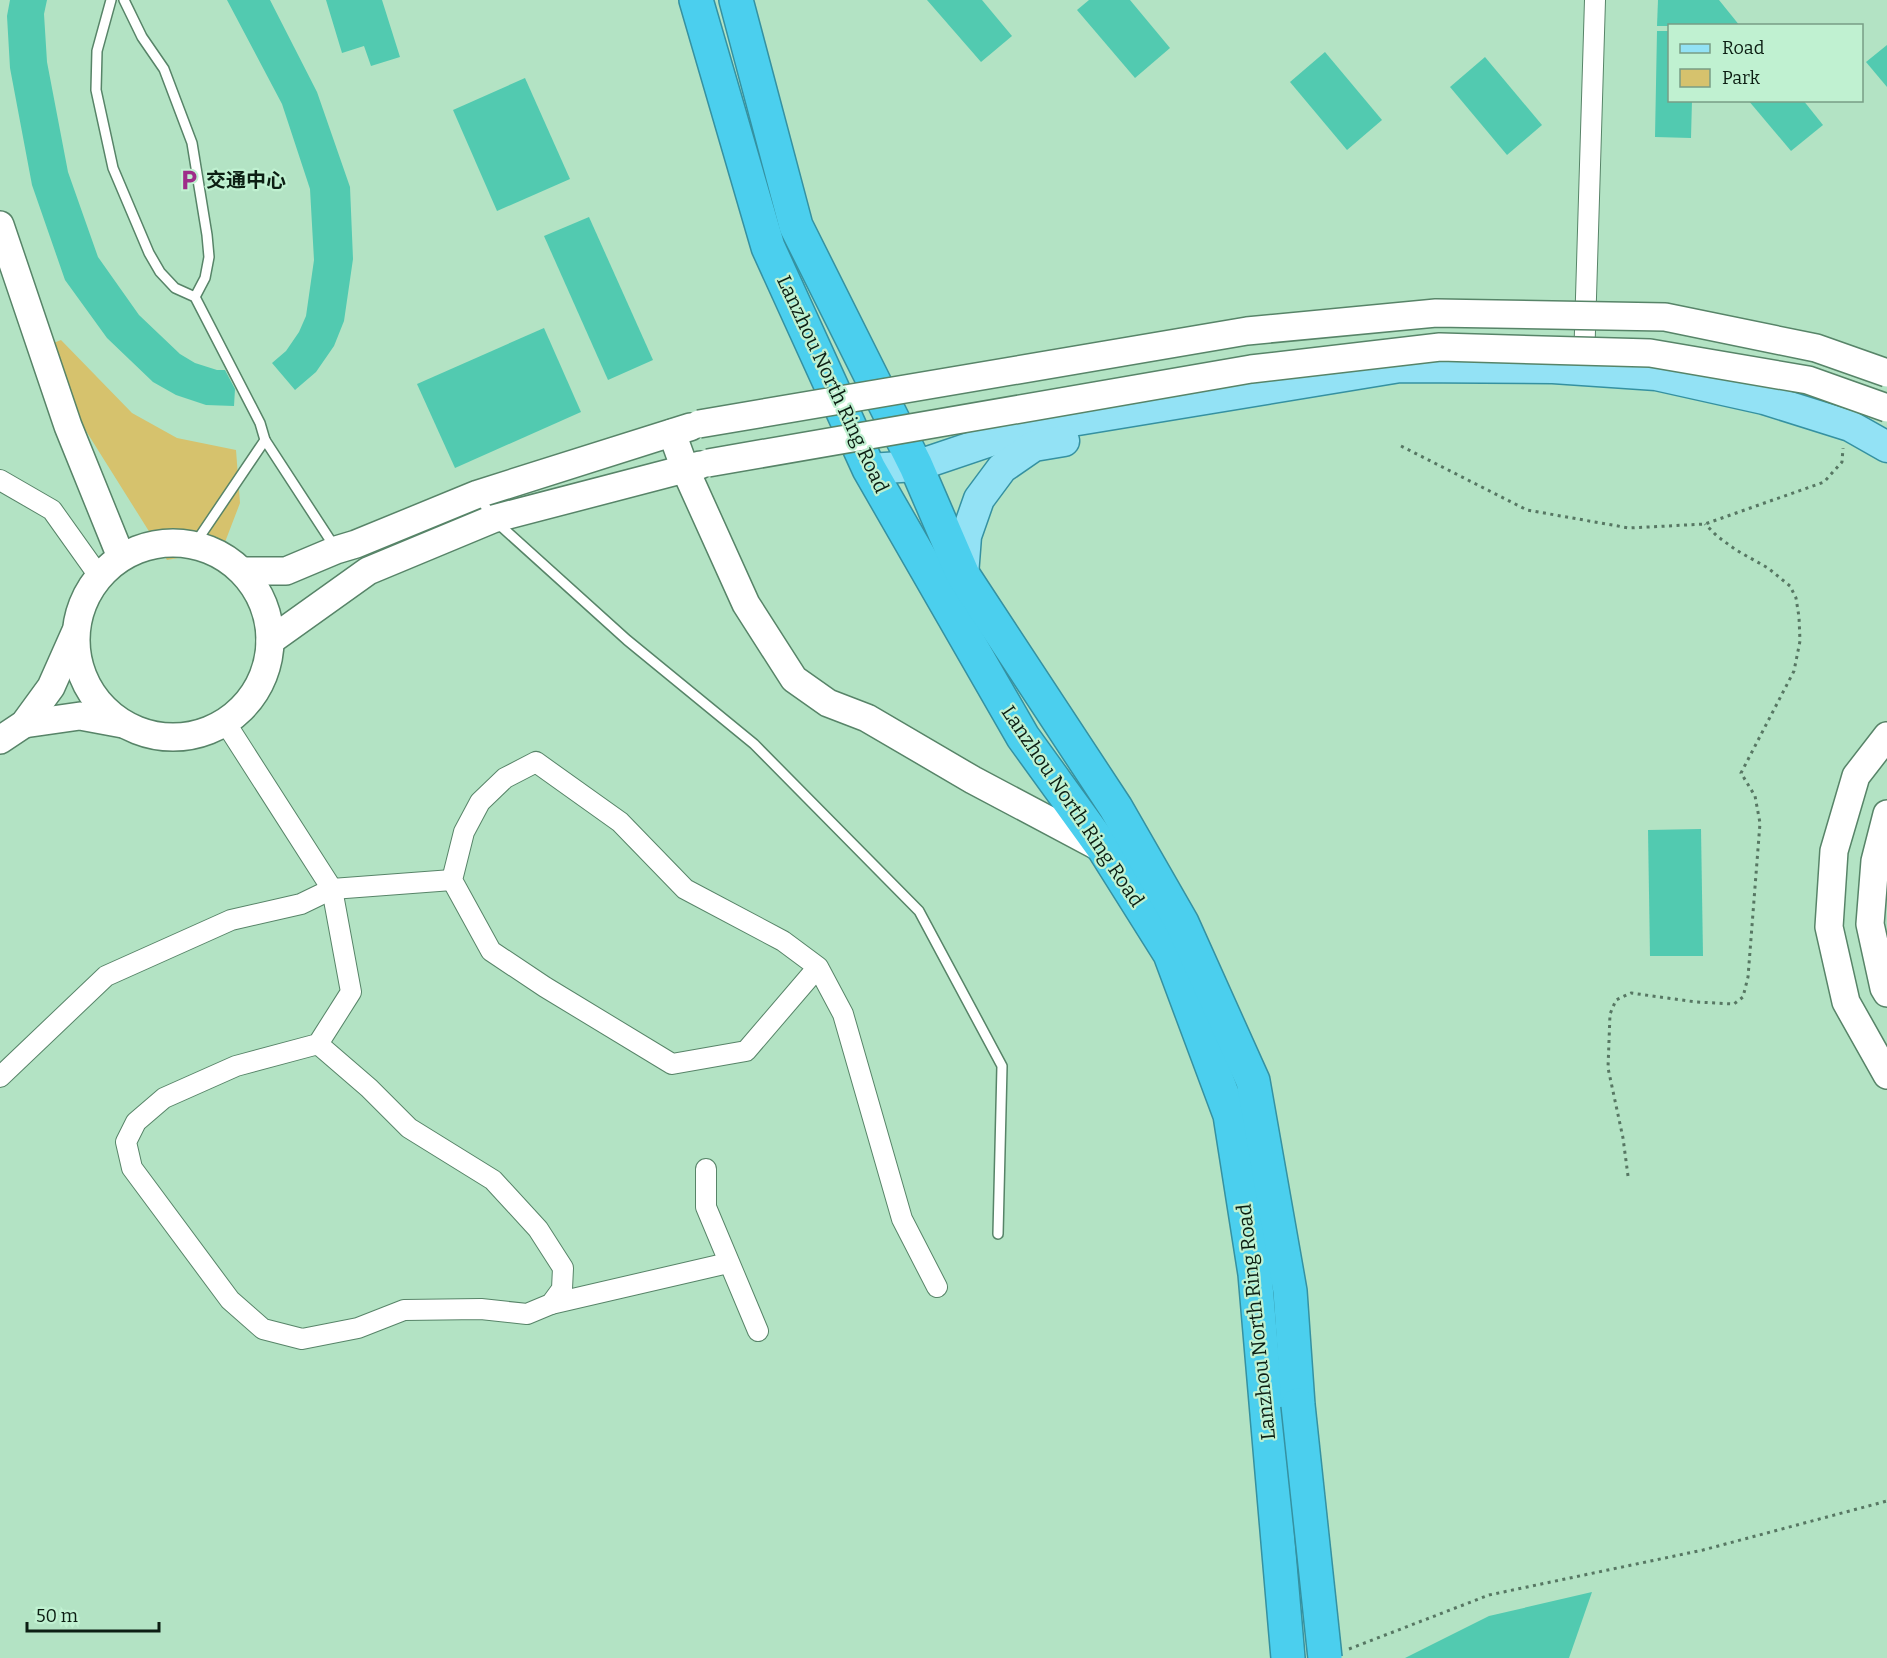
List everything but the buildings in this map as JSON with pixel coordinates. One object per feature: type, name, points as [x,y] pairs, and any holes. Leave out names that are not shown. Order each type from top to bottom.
[{"type":"highway","name":"Lanzhou North Ring Road","points":[[696,0],[768,247],[869,469],[1023,737],[1104,849],[1170,954],[1230,1115],[1255,1274],[1288,1658]]},
{"type":"highway","name":"Lanzhou North Ring Road","points":[[736,0],[796,226],[916,466],[963,575],[1116,808],[1182,923],[1253,1081],[1290,1291],[1298,1406],[1335,1654]]},
{"type":"main road","points":[[0,225],[68,426],[121,557]]},
{"type":"main road","points":[[242,571],[286,570],[478,494],[699,424],[1247,331],[1436,313],[1665,317],[1816,348],[1887,373]]},
{"type":"main road","points":[[270,641],[368,571],[493,519],[696,466],[1251,369],[1440,347],[1650,353],[1808,380],[1887,408]]},
{"type":"main road","points":[[869,469],[916,466],[1029,428],[1400,367],[1552,368],[1656,375],[1764,399],[1850,426],[1887,447]]},
{"type":"main road","points":[[963,575],[966,536],[979,499],[1002,468],[1034,446],[1402,386],[1552,386],[1653,393],[1760,417],[1843,443],[1887,469]]},
{"type":"main road","points":[[672,433],[696,466],[746,604],[794,679],[828,703],[867,718],[973,780],[1104,849]]},
{"type":"main road","points":[[0,740],[24,724],[51,687],[76,629],[84,601],[99,576],[121,557],[156,544],[194,545],[219,554],[242,571],[254,586],[263,603],[268,621],[270,641],[267,665],[258,687],[244,707],[225,722],[202,732],[176,737],[151,734],[126,725],[80,716],[24,724]]},
{"type":"main road","points":[[76,629],[78,658],[87,684],[104,707],[126,725]]},
{"type":"main road","points":[[1887,736],[1856,776],[1834,851],[1829,927],[1846,1002],[1887,1075]]},
{"type":"main road","points":[[1887,814],[1875,861],[1870,924],[1887,993]]},
{"type":"street","points":[[1584,370],[1595,0]]},
{"type":"street","points":[[0,480],[52,510],[99,576]]},
{"type":"street","points":[[225,722],[332,889],[351,992],[318,1044],[236,1066],[164,1098],[136,1122],[126,1142],[132,1168],[230,1300],[263,1329],[302,1339],[358,1328],[404,1311],[481,1309],[527,1314],[551,1304],[728,1263]]},
{"type":"street","points":[[818,967],[747,1052],[672,1064],[545,987],[491,951],[452,880],[464,832],[480,802],[505,778],[536,762],[620,822],[685,889],[783,941],[818,967],[843,1014],[902,1219],[937,1287]]},
{"type":"street","points":[[0,1077],[106,976],[231,920],[300,904],[332,889],[452,880]]},
{"type":"street","points":[[318,1044],[369,1088],[409,1128],[493,1180],[538,1229],[563,1268],[562,1289],[551,1304]]},
{"type":"street","points":[[706,1168],[706,1207],[758,1331]]},
{"type":"lane","points":[[111,0],[98,51],[96,90],[113,168],[159,272],[175,288],[195,297],[260,423],[265,440],[336,550]]},
{"type":"lane","points":[[124,0],[142,37],[164,69],[192,143],[209,257],[205,278],[195,297]]},
{"type":"lane","points":[[194,545],[265,440]]},
{"type":"lane","points":[[478,494],[493,519],[627,640],[754,744],[919,911],[1002,1066],[998,1234]]},
{"type":"path","points":[[1401,446],[1527,510],[1629,528],[1705,524],[1824,482],[1842,462],[1843,443]]},
{"type":"path","points":[[1628,1176],[1623,1138],[1608,1068],[1610,1014],[1616,1000],[1630,993],[1696,1002],[1734,1004],[1743,997],[1748,977],[1760,823],[1755,796],[1740,773],[1794,671],[1800,641],[1796,598],[1790,586],[1767,568],[1736,550],[1705,524]]},
{"type":"path","points":[[1335,1654],[1490,1595],[1703,1550],[1887,1501]]},
{"type":"green space","points":[[61,340],[132,413],[177,438],[236,450],[240,503],[222,550],[167,560],[76,415],[46,346]]},
{"type":"place","name":"交通中心","points":[[189,180]]}]
